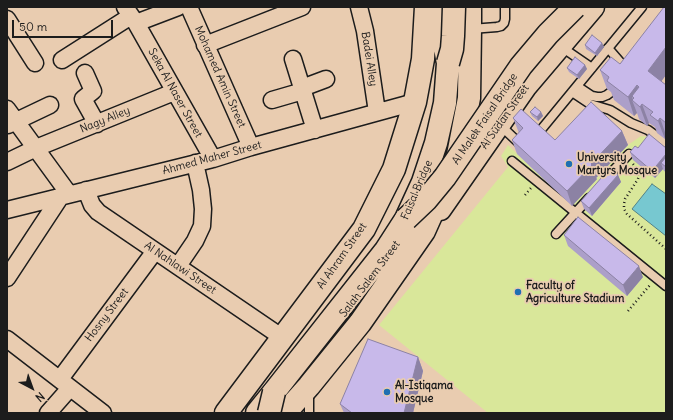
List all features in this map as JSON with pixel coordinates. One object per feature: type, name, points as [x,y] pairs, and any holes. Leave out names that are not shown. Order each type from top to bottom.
[{"type":"main road","name":"Al Ahram Street","points":[[226,413],[364,229],[394,169],[415,102],[423,59],[426,7]]},
{"type":"main road","points":[[440,7],[443,38],[448,62]]},
{"type":"main road","points":[[448,62],[461,7]]},
{"type":"main road","name":"Salah Salem Street","points":[[263,413],[362,293],[399,241],[414,213],[427,184],[445,124],[450,92],[451,61],[461,29],[461,7]]},
{"type":"main road","name":"Al Malek Faisal Bridge","points":[[525,87],[545,47],[571,7]]},
{"type":"main road","name":"Al Malek Faisal Bridge","points":[[406,219],[426,200],[445,177],[521,66],[548,34],[575,7]]},
{"type":"main road","name":"Al Sudan Street","points":[[424,231],[525,87],[593,7]]},
{"type":"main road","points":[[286,409],[309,386],[360,323],[424,231],[458,155],[469,98],[461,29]]},
{"type":"main road","name":"Faisal Bridge","points":[[257,413],[286,409],[406,219],[423,182],[436,143],[445,103],[448,62]]},
{"type":"main road","points":[[437,154],[441,193]]},
{"type":"street","points":[[62,60],[131,15],[178,7]]},
{"type":"street","name":"Mohamed Amin Street","points":[[189,7],[251,147]]},
{"type":"street","points":[[206,45],[302,7]]},
{"type":"street","name":"Badei Alley","points":[[359,7],[365,31],[376,112]]},
{"type":"street","name":"Seka Al Naser Street","points":[[131,15],[213,159]]},
{"type":"street","points":[[7,20],[35,63]]},
{"type":"street","points":[[293,59],[315,130]]},
{"type":"street","points":[[85,74],[93,91],[82,99],[96,124]]},
{"type":"street","points":[[272,100],[326,79]]},
{"type":"street","name":"Nagy Alley","points":[[7,162],[36,148],[174,92]]},
{"type":"street","name":"Ahmed Maher Street","points":[[7,210],[213,159],[251,147],[415,102]]},
{"type":"street","points":[[7,278],[65,195],[36,148],[10,118],[50,105]]},
{"type":"street","points":[[178,266],[196,241],[202,226],[203,209],[201,190],[195,163]]},
{"type":"street","name":"Al Nahlawi Street","points":[[86,190],[92,205],[98,212],[283,338]]},
{"type":"street","name":"Hosny Street","points":[[48,413],[65,384],[155,251]]},
{"type":"street","points":[[7,338],[103,413]]},
{"type":"lane","points":[[461,29],[497,28],[504,23],[505,7]]},
{"type":"lane","points":[[540,131],[642,7]]},
{"type":"lane","points":[[560,46],[592,68]]},
{"type":"lane","points":[[608,48],[621,63],[623,68],[621,79]]},
{"type":"lane","points":[[574,89],[597,97],[607,96],[611,92]]},
{"type":"lane","points":[[574,89],[590,104],[610,110],[631,123],[648,130],[666,143]]},
{"type":"lane","points":[[499,125],[520,144]]},
{"type":"lane","points":[[556,234],[626,156]]},
{"type":"lane","points":[[512,161],[666,286]]},
{"type":"path","points":[[626,156],[638,170],[639,176],[625,199],[624,210],[666,249]]},
{"type":"path","points":[[628,311],[656,278]]},
{"type":"green space","name":"Faculty of Agriculture Stadium","points":[[641,136],[652,137],[666,147],[666,413],[488,413],[379,325],[508,167],[501,156],[508,145],[572,205],[628,145]]},
{"type":"water","points":[[652,184],[666,194],[666,236],[632,209]]},
{"type":"building","points":[[664,7],[666,7],[666,47],[648,71],[666,85],[666,123],[660,118],[658,121],[650,115],[653,112],[642,104],[640,107],[632,100],[634,98],[632,96],[639,87],[637,85],[628,97],[607,81],[609,77],[600,70],[611,57],[620,64]]},
{"type":"building","points":[[592,35],[602,43],[595,53],[585,45]]},
{"type":"building","points":[[575,57],[585,65],[577,75],[567,68]]},
{"type":"building","name":"University Martyrs Mosque","points":[[591,102],[622,131],[567,191],[512,140],[523,128],[513,118],[521,109],[555,140]]},
{"type":"building","points":[[535,107],[541,112],[537,117],[530,112]]},
{"type":"building","points":[[649,134],[666,148],[666,154],[652,171],[630,152],[635,146],[638,148]]},
{"type":"building","points":[[666,157],[666,167],[661,163]]},
{"type":"building","points":[[610,168],[618,175],[589,208],[581,201]]},
{"type":"building","points":[[578,217],[639,266],[623,285],[564,235]]},
{"type":"building","name":"Al-Istiqama Mosque","points":[[368,339],[418,357],[404,413],[352,413],[340,404]]},
{"type":"place","name":"University Martyrs Mosque","points":[[569,164]]},
{"type":"place","name":"Faculty of Agriculture Stadium","points":[[518,292]]},
{"type":"place","name":"Al-Istiqama Mosque","points":[[387,392]]}]
